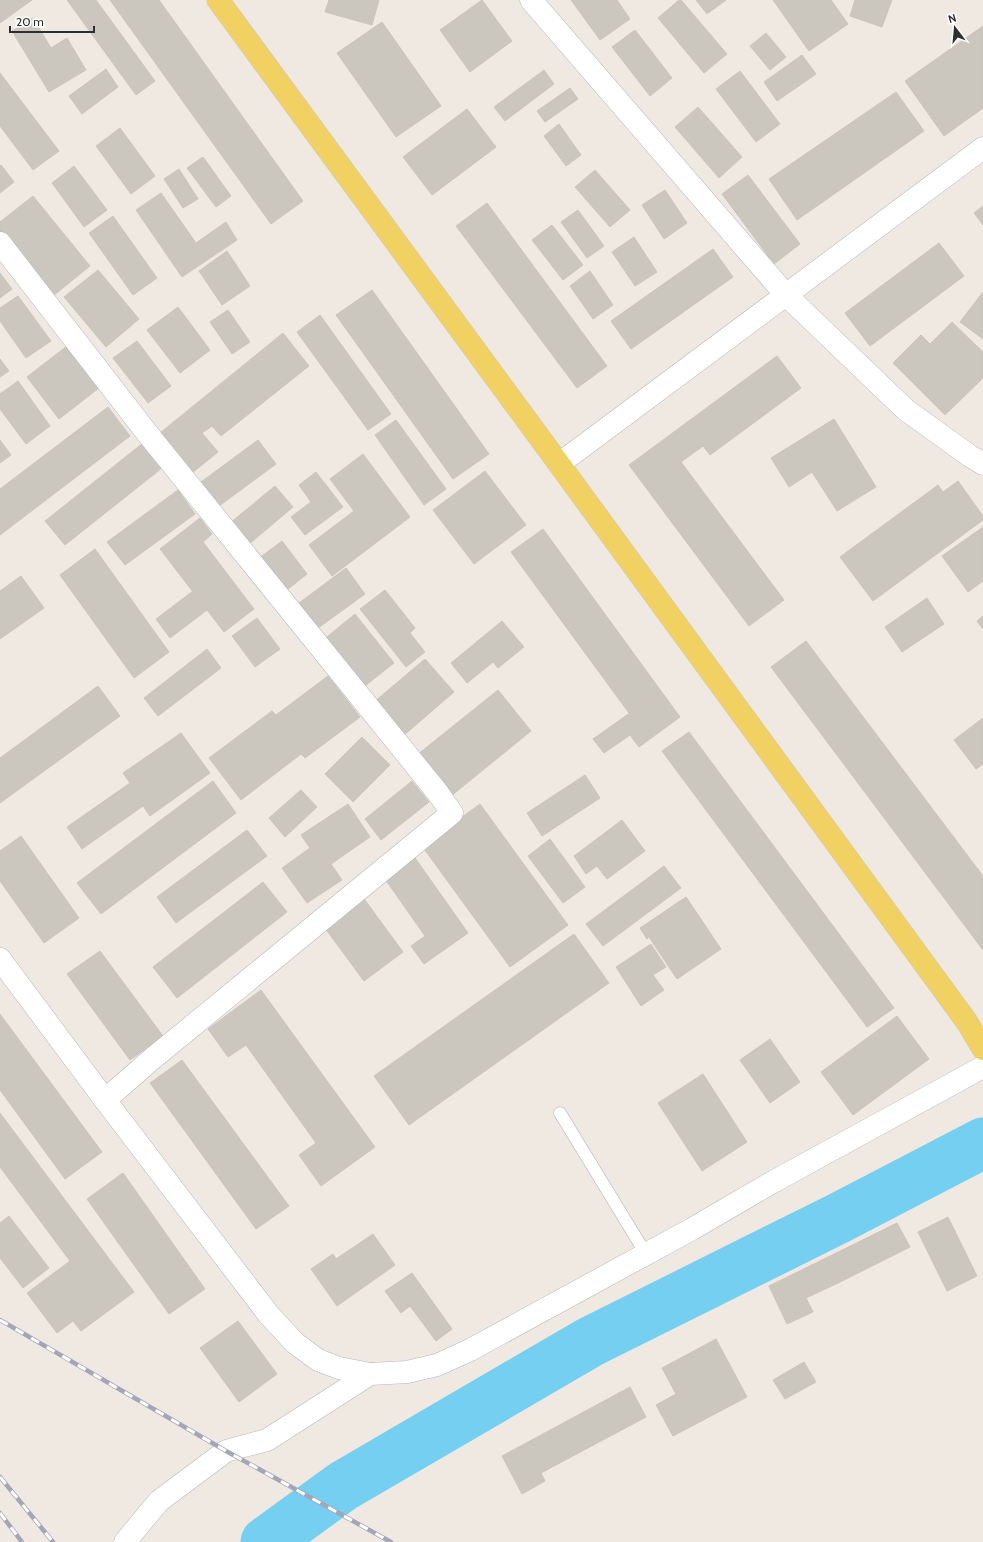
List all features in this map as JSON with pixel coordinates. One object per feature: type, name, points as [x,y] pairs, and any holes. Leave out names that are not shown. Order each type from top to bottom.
[{"type":"main road","points":[[218,0],[962,1016],[983,1049]]},
{"type":"street","points":[[531,0],[786,295],[906,410],[983,464]]},
{"type":"street","points":[[559,464],[983,148]]},
{"type":"street","points":[[0,243],[147,433],[438,793],[452,813],[152,1059],[106,1100]]},
{"type":"street","points":[[0,958],[269,1315],[295,1343],[318,1360],[339,1368],[370,1374],[407,1372],[437,1365],[470,1350],[983,1067]]},
{"type":"street","points":[[125,1542],[159,1501],[226,1451],[267,1440],[370,1374]]},
{"type":"lane","points":[[560,1113],[646,1254]]},
{"type":"building","points":[[0,0],[32,0],[0,23]]},
{"type":"building","points":[[67,0],[96,0],[155,81],[136,95]]},
{"type":"building","points":[[110,0],[159,0],[303,201],[271,224]]},
{"type":"building","points":[[329,0],[379,0],[372,25],[325,12]]},
{"type":"building","points":[[482,0],[512,41],[470,72],[440,30]]},
{"type":"building","points":[[571,0],[617,0],[630,19],[600,40]]},
{"type":"building","points":[[679,0],[681,0],[727,54],[704,73],[658,18]]},
{"type":"building","points":[[696,0],[726,0],[707,14]]},
{"type":"building","points":[[773,0],[831,0],[848,24],[809,51]]},
{"type":"building","points":[[855,0],[892,0],[882,27],[850,16]]},
{"type":"building","points":[[33,18],[51,48],[67,38],[86,70],[49,92],[12,31]]},
{"type":"building","points":[[382,22],[441,106],[396,137],[337,53]]},
{"type":"building","points":[[983,26],[983,108],[944,136],[905,81]]},
{"type":"building","points":[[635,30],[672,78],[650,96],[612,47]]},
{"type":"building","points":[[766,33],[786,57],[770,70],[750,46]]},
{"type":"building","points":[[802,55],[816,74],[777,101],[764,82]]},
{"type":"building","points":[[106,69],[118,87],[82,114],[69,96]]},
{"type":"building","points":[[544,70],[554,84],[505,121],[494,107]]},
{"type":"building","points":[[740,71],[780,124],[756,142],[716,89]]},
{"type":"building","points":[[0,73],[59,151],[33,170],[0,126]]},
{"type":"building","points":[[570,88],[578,99],[545,122],[537,111]]},
{"type":"building","points":[[896,92],[924,131],[797,220],[769,179]]},
{"type":"building","points":[[698,107],[742,157],[719,178],[675,127]]},
{"type":"building","points":[[467,109],[496,147],[432,195],[403,157]]},
{"type":"building","points":[[559,124],[581,155],[566,166],[544,136]]},
{"type":"building","points":[[120,128],[155,176],[131,194],[96,146]]},
{"type":"building","points":[[203,157],[231,196],[216,207],[187,168]]},
{"type":"building","points":[[1,165],[14,182],[0,193],[0,166]]},
{"type":"building","points":[[74,166],[107,210],[84,227],[52,183]]},
{"type":"building","points":[[179,169],[198,199],[183,208],[164,179]]},
{"type":"building","points":[[595,170],[630,210],[610,227],[575,187]]},
{"type":"building","points":[[748,175],[800,244],[774,264],[722,194]]},
{"type":"building","points":[[665,190],[687,223],[664,239],[642,205]]},
{"type":"building","points":[[161,193],[196,243],[226,222],[237,240],[182,277],[136,210]]},
{"type":"building","points":[[33,196],[90,266],[53,296],[0,231],[0,222]]},
{"type":"building","points":[[487,203],[607,366],[577,388],[456,226]]},
{"type":"building","points":[[983,206],[983,225],[974,213]]},
{"type":"building","points":[[578,210],[604,246],[587,258],[561,222]]},
{"type":"building","points":[[113,216],[157,278],[133,295],[89,233]]},
{"type":"building","points":[[552,225],[583,265],[563,280],[532,240]]},
{"type":"building","points":[[634,237],[657,272],[635,286],[612,252]]},
{"type":"building","points":[[939,243],[964,276],[870,346],[845,313]]},
{"type":"building","points":[[713,249],[733,277],[631,349],[611,321]]},
{"type":"building","points":[[227,251],[250,286],[222,305],[199,271]]},
{"type":"building","points":[[98,270],[139,319],[106,347],[64,297]]},
{"type":"building","points":[[590,271],[613,305],[593,319],[570,286]]},
{"type":"building","points":[[0,273],[12,289],[0,298]]},
{"type":"building","points":[[372,290],[489,454],[453,479],[336,315]]},
{"type":"building","points":[[983,292],[983,339],[960,322]]},
{"type":"building","points":[[18,296],[51,341],[26,358],[0,321],[0,308]]},
{"type":"building","points":[[178,307],[210,350],[180,373],[147,330]]},
{"type":"building","points":[[228,310],[250,342],[232,354],[210,322]]},
{"type":"building","points":[[320,315],[391,414],[368,430],[297,332]]},
{"type":"building","points":[[952,322],[983,352],[983,378],[945,415],[893,363],[921,335],[930,344]]},
{"type":"building","points":[[283,333],[309,366],[221,436],[212,426],[202,433],[218,452],[192,473],[160,433]]},
{"type":"building","points":[[137,341],[171,386],[148,403],[113,358]]},
{"type":"building","points":[[67,346],[99,388],[59,419],[27,377]]},
{"type":"building","points":[[777,356],[801,388],[710,455],[703,446],[681,462],[784,600],[749,626],[629,465]]},
{"type":"building","points":[[0,359],[9,371],[0,377]]},
{"type":"building","points":[[18,381],[50,426],[26,444],[0,409],[0,394]]},
{"type":"building","points":[[108,407],[130,436],[0,535],[0,489]]},
{"type":"building","points":[[834,419],[876,487],[837,511],[812,472],[789,487],[771,458]]},
{"type":"building","points":[[396,420],[446,489],[424,505],[375,435]]},
{"type":"building","points":[[0,440],[11,455],[0,463]]},
{"type":"building","points":[[258,440],[276,464],[219,506],[201,482]]},
{"type":"building","points":[[143,443],[162,468],[65,545],[45,521]]},
{"type":"building","points":[[363,454],[410,517],[332,576],[309,545],[354,511],[330,479]]},
{"type":"building","points":[[485,471],[526,525],[474,564],[433,510]]},
{"type":"building","points":[[316,472],[343,507],[305,535],[291,517],[311,502],[299,485]]},
{"type":"building","points":[[958,481],[983,516],[983,520],[873,601],[840,557],[938,485],[943,492]]},
{"type":"building","points":[[275,486],[293,507],[248,545],[230,523]]},
{"type":"building","points":[[178,490],[195,514],[125,565],[107,542]]},
{"type":"building","points":[[200,518],[212,534],[203,542],[254,609],[224,632],[160,549]]},
{"type":"building","points":[[983,527],[983,581],[968,592],[942,556]]},
{"type":"building","points":[[543,529],[661,691],[629,713],[511,552]]},
{"type":"building","points":[[282,541],[307,574],[283,593],[258,559]]},
{"type":"building","points":[[95,549],[169,652],[134,678],[60,575]]},
{"type":"building","points":[[346,568],[365,594],[314,631],[295,606]]},
{"type":"building","points":[[21,576],[44,608],[0,639],[0,591]]},
{"type":"building","points":[[385,590],[415,628],[410,633],[425,652],[406,667],[360,609]]},
{"type":"building","points":[[193,591],[207,610],[170,638],[156,619]]},
{"type":"building","points":[[927,598],[944,624],[902,652],[885,627]]},
{"type":"building","points":[[355,614],[394,663],[361,689],[322,641]]},
{"type":"building","points":[[983,616],[983,629],[977,621]]},
{"type":"building","points":[[257,618],[280,649],[255,667],[232,636]]},
{"type":"building","points":[[502,621],[524,647],[498,668],[493,662],[467,683],[451,663]]},
{"type":"building","points":[[806,641],[983,876],[983,950],[771,667]]},
{"type":"building","points":[[207,649],[221,668],[158,716],[144,698]]},
{"type":"building","points":[[425,659],[454,692],[403,736],[374,702]]},
{"type":"building","points":[[328,676],[360,717],[305,758],[301,754],[241,800],[209,758],[272,711],[276,715]]},
{"type":"building","points":[[98,686],[120,716],[0,803],[0,758]]},
{"type":"building","points":[[498,690],[531,731],[451,796],[417,755]]},
{"type":"building","points":[[661,691],[680,717],[639,747],[630,735],[604,753],[593,739]]},
{"type":"building","points":[[983,718],[983,764],[976,769],[954,740]]},
{"type":"building","points":[[689,732],[894,1008],[867,1027],[662,751]]},
{"type":"building","points":[[181,733],[210,773],[150,816],[143,806],[82,849],[67,827],[130,783],[123,773]]},
{"type":"building","points":[[362,737],[390,765],[353,802],[325,774]]},
{"type":"building","points":[[585,775],[600,798],[542,836],[527,813]]},
{"type":"building","points":[[213,781],[236,813],[101,914],[77,883]]},
{"type":"building","points":[[412,781],[429,802],[381,840],[365,819]]},
{"type":"building","points":[[301,790],[317,807],[285,837],[269,818]]},
{"type":"building","points":[[348,804],[370,837],[331,864],[342,880],[307,903],[282,868],[310,848],[301,835]]},
{"type":"building","points":[[480,804],[568,925],[510,967],[422,846]]},
{"type":"building","points":[[622,820],[645,851],[607,879],[597,866],[586,874],[574,856]]},
{"type":"building","points":[[247,830],[267,856],[176,923],[157,897]]},
{"type":"building","points":[[21,836],[79,918],[44,943],[0,881],[0,851]]},
{"type":"building","points":[[550,839],[585,887],[563,903],[528,856]]},
{"type":"building","points":[[413,855],[468,933],[424,964],[411,946],[425,936],[383,876]]},
{"type":"building","points":[[664,866],[681,888],[603,946],[586,924]]},
{"type":"building","points":[[263,882],[287,912],[177,998],[153,967]]},
{"type":"building","points":[[362,896],[403,952],[364,981],[322,924]]},
{"type":"building","points":[[686,897],[721,949],[677,979],[649,937],[647,939],[640,928]]},
{"type":"building","points":[[574,934],[609,983],[409,1125],[374,1076]]},
{"type":"building","points":[[651,944],[666,967],[653,975],[664,990],[641,1006],[616,967]]},
{"type":"building","points":[[100,951],[163,1036],[130,1060],[67,974]]},
{"type":"building","points":[[261,990],[375,1147],[321,1186],[299,1155],[316,1143],[246,1045],[228,1057],[208,1029]]},
{"type":"building","points":[[0,1014],[102,1152],[65,1179],[0,1090]]},
{"type":"building","points":[[897,1016],[929,1059],[853,1115],[821,1072]]},
{"type":"building","points":[[770,1039],[800,1082],[770,1103],[740,1060]]},
{"type":"building","points":[[182,1060],[289,1206],[256,1229],[150,1083]]},
{"type":"building","points":[[703,1074],[747,1142],[702,1171],[658,1103]]},
{"type":"building","points":[[0,1113],[134,1292],[81,1331],[73,1321],[57,1333],[27,1293],[70,1261],[0,1167]]},
{"type":"building","points":[[123,1173],[205,1289],[169,1314],[87,1199]]},
{"type":"building","points":[[9,1216],[49,1268],[23,1288],[0,1258],[0,1223]]},
{"type":"building","points":[[948,1217],[977,1276],[947,1291],[918,1232]]},
{"type":"building","points":[[897,1223],[910,1247],[838,1283],[826,1258]]},
{"type":"building","points":[[373,1234],[395,1265],[337,1306],[311,1269],[333,1254],[336,1259]]},
{"type":"building","points":[[826,1258],[838,1283],[806,1298],[813,1312],[787,1324],[769,1286]]},
{"type":"building","points":[[412,1273],[452,1329],[436,1341],[410,1306],[401,1313],[385,1291]]},
{"type":"building","points":[[238,1321],[277,1374],[239,1402],[200,1348]]},
{"type":"building","points":[[716,1339],[747,1397],[673,1436],[656,1405],[676,1394],[662,1368]]},
{"type":"building","points":[[804,1362],[816,1382],[785,1399],[773,1380]]},
{"type":"building","points":[[630,1387],[646,1417],[541,1473],[545,1481],[522,1494],[502,1456]]},
{"type":"waterway","points":[[266,1542],[343,1486],[590,1342],[839,1218],[983,1143]]},
{"type":"railway","points":[[0,1320],[226,1451],[391,1542]]},
{"type":"railway","points":[[0,1477],[53,1542]]},
{"type":"railway","points":[[0,1513],[22,1542]]}]
